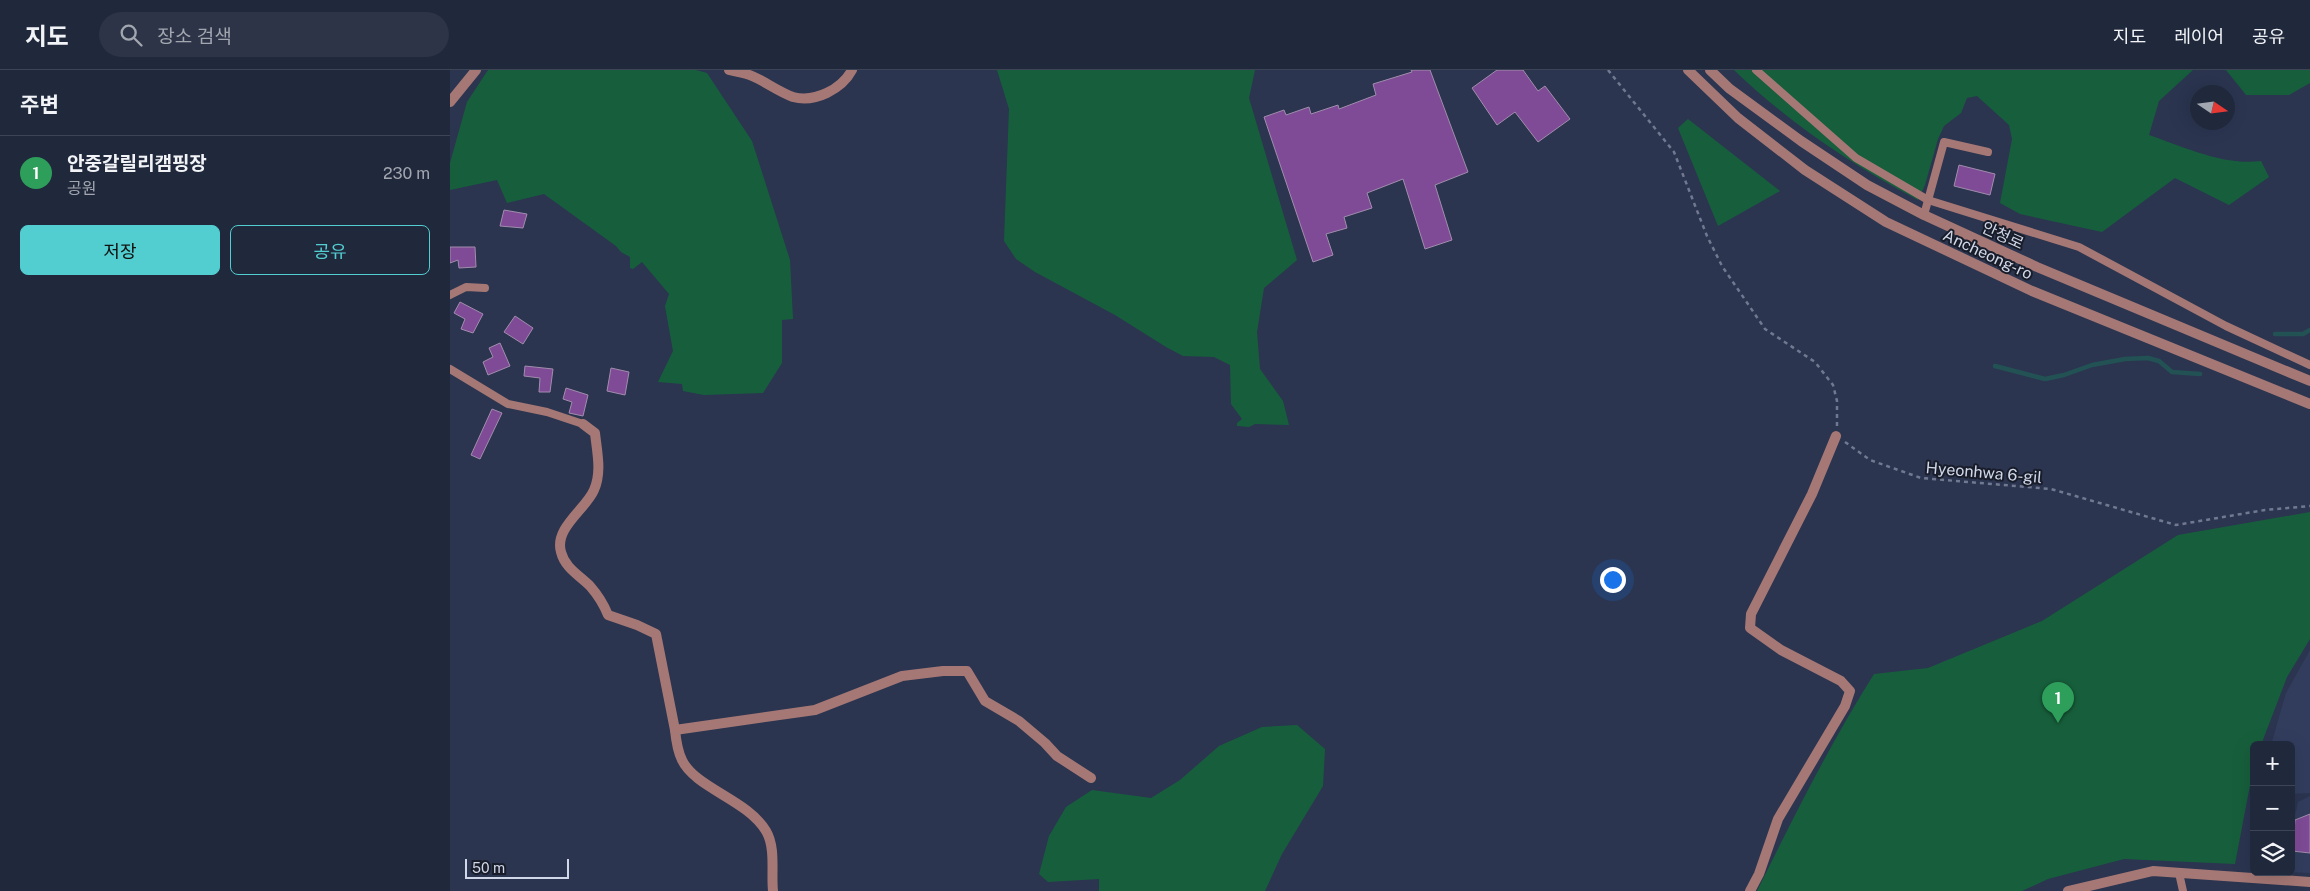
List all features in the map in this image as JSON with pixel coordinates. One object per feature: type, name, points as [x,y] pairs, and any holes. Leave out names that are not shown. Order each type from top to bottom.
[{"type":"street","points":[[450,102],[476,70]]},
{"type":"street","points":[[729,70],[751,76],[794,97],[813,97],[829,93],[848,77],[852,70]]},
{"type":"street","name":"Ancheong-ro","points":[[1688,70],[1738,118],[1805,170],[1886,222],[2032,291],[2310,404]]},
{"type":"street","name":"안청로","points":[[1710,70],[1730,89],[1801,141],[1867,185],[1924,215],[2037,266],[2310,381]]},
{"type":"street","points":[[583,424],[595,433],[599,466],[594,490],[561,538],[560,551],[568,567],[590,586],[608,615],[656,634],[682,761],[695,775],[739,802],[766,830],[771,846],[774,891]]},
{"type":"street","points":[[1750,891],[1760,874],[1778,819],[1845,706],[1850,691],[1841,680],[1781,650],[1750,628],[1752,614],[1812,494],[1836,436]]},
{"type":"street","points":[[675,730],[815,710],[902,676],[944,671],[967,671],[985,701],[1019,722],[1045,743],[1057,756],[1091,778]]},
{"type":"street","points":[[2068,891],[2152,871],[2310,882]]},
{"type":"lane","points":[[1756,70],[1856,158],[1928,200],[2079,247],[2226,326],[2310,365]]},
{"type":"lane","points":[[1924,215],[1944,142],[1988,152]]},
{"type":"lane","points":[[450,295],[466,287],[485,288]]},
{"type":"lane","points":[[450,368],[508,404],[547,412],[583,424]]},
{"type":"lane","points":[[2179,873],[2183,891]]},
{"type":"path","points":[[1608,70],[1674,152],[1707,236],[1722,266],[1765,329],[1815,362],[1833,384],[1837,402],[1836,436]]},
{"type":"path","name":"Hyeonhwa 6-gil","points":[[1836,436],[1870,460],[1921,478],[2050,489],[2176,525],[2265,510],[2310,506]]},
{"type":"shaded area","points":[[2310,650],[2310,793],[2295,794],[2295,741],[2272,741],[2286,693]]},
{"type":"shaded area","points":[[2310,796],[2310,873],[2295,872],[2295,815],[2298,802]]},
{"type":"green space","points":[[488,70],[696,70],[707,73],[752,141],[790,260],[793,319],[782,320],[782,363],[763,393],[704,395],[683,391],[682,384],[658,382],[673,351],[665,306],[669,294],[642,262],[633,269],[630,268],[630,257],[544,194],[507,203],[497,180],[450,190],[450,163],[467,102]]},
{"type":"green space","points":[[997,70],[1255,70],[1249,98],[1297,260],[1264,288],[1257,332],[1260,369],[1283,401],[1289,425],[1255,424],[1249,427],[1237,426],[1237,423],[1242,419],[1231,404],[1230,365],[1214,357],[1183,356],[1115,315],[1035,272],[1016,259],[1004,241],[1009,109]]},
{"type":"green space","points":[[1734,70],[2193,70],[2159,101],[2149,135],[2219,158],[2247,162],[2261,161],[2269,177],[2229,205],[2175,178],[2102,232],[2020,214],[2000,203],[2012,139],[2009,125],[1977,96],[1967,98],[1961,113],[1944,126],[1938,139],[1925,185],[1918,200],[1845,157],[1799,125]]},
{"type":"green space","points":[[2226,70],[2310,70],[2310,83],[2289,95],[2246,95]]},
{"type":"green space","points":[[1688,119],[1780,191],[1718,226],[1678,128]]},
{"type":"green space","points":[[2310,512],[2310,639],[2287,677],[2263,741],[2250,741],[2250,785],[2235,864],[2124,859],[2048,879],[2022,891],[1757,891],[1827,754],[1874,674],[1928,668],[2042,621],[2178,535]]},
{"type":"green space","points":[[1297,725],[1325,749],[1323,786],[1282,854],[1265,891],[1099,891],[1099,879],[1048,882],[1039,874],[1049,836],[1066,807],[1092,790],[1151,798],[1180,780],[1219,746],[1262,727]]},
{"type":"building","points":[[1411,70],[1430,70],[1468,172],[1435,185],[1452,240],[1425,249],[1403,179],[1367,193],[1372,208],[1344,217],[1347,228],[1326,234],[1333,255],[1313,262],[1264,117],[1284,110],[1286,115],[1309,107],[1311,114],[1338,105],[1339,109],[1376,95],[1373,84],[1412,72]]},
{"type":"building","points":[[1497,70],[1523,70],[1538,91],[1545,86],[1570,119],[1538,142],[1515,112],[1497,125],[1472,88]]},
{"type":"building","points":[[1959,165],[1995,174],[1990,195],[1954,186]]},
{"type":"building","points":[[504,210],[527,214],[523,228],[500,226]]},
{"type":"building","points":[[450,247],[475,247],[476,267],[459,268],[458,260],[450,263]]},
{"type":"building","points":[[460,302],[483,314],[473,333],[461,329],[465,319],[454,313]]},
{"type":"building","points":[[515,316],[533,328],[523,344],[504,332]]},
{"type":"building","points":[[500,343],[510,366],[488,375],[483,362],[493,357],[489,348]]},
{"type":"building","points":[[525,366],[553,369],[550,392],[539,392],[540,378],[524,376]]},
{"type":"building","points":[[611,368],[629,372],[625,395],[607,391]]},
{"type":"building","points":[[566,388],[588,395],[583,416],[569,413],[572,402],[563,399]]},
{"type":"building","points":[[492,409],[502,413],[480,459],[471,455]]},
{"type":"building","points":[[2310,814],[2310,853],[2295,851],[2295,820]]},
{"type":"waterway","points":[[2275,334],[2303,334],[2310,330]]},
{"type":"waterway","points":[[1995,366],[2045,379],[2064,375],[2092,365],[2125,359],[2148,358],[2159,361],[2172,372],[2200,374]]},
{"type":"place","name":"안중갈릴리캠핑장","points":[[2058,723]]}]
